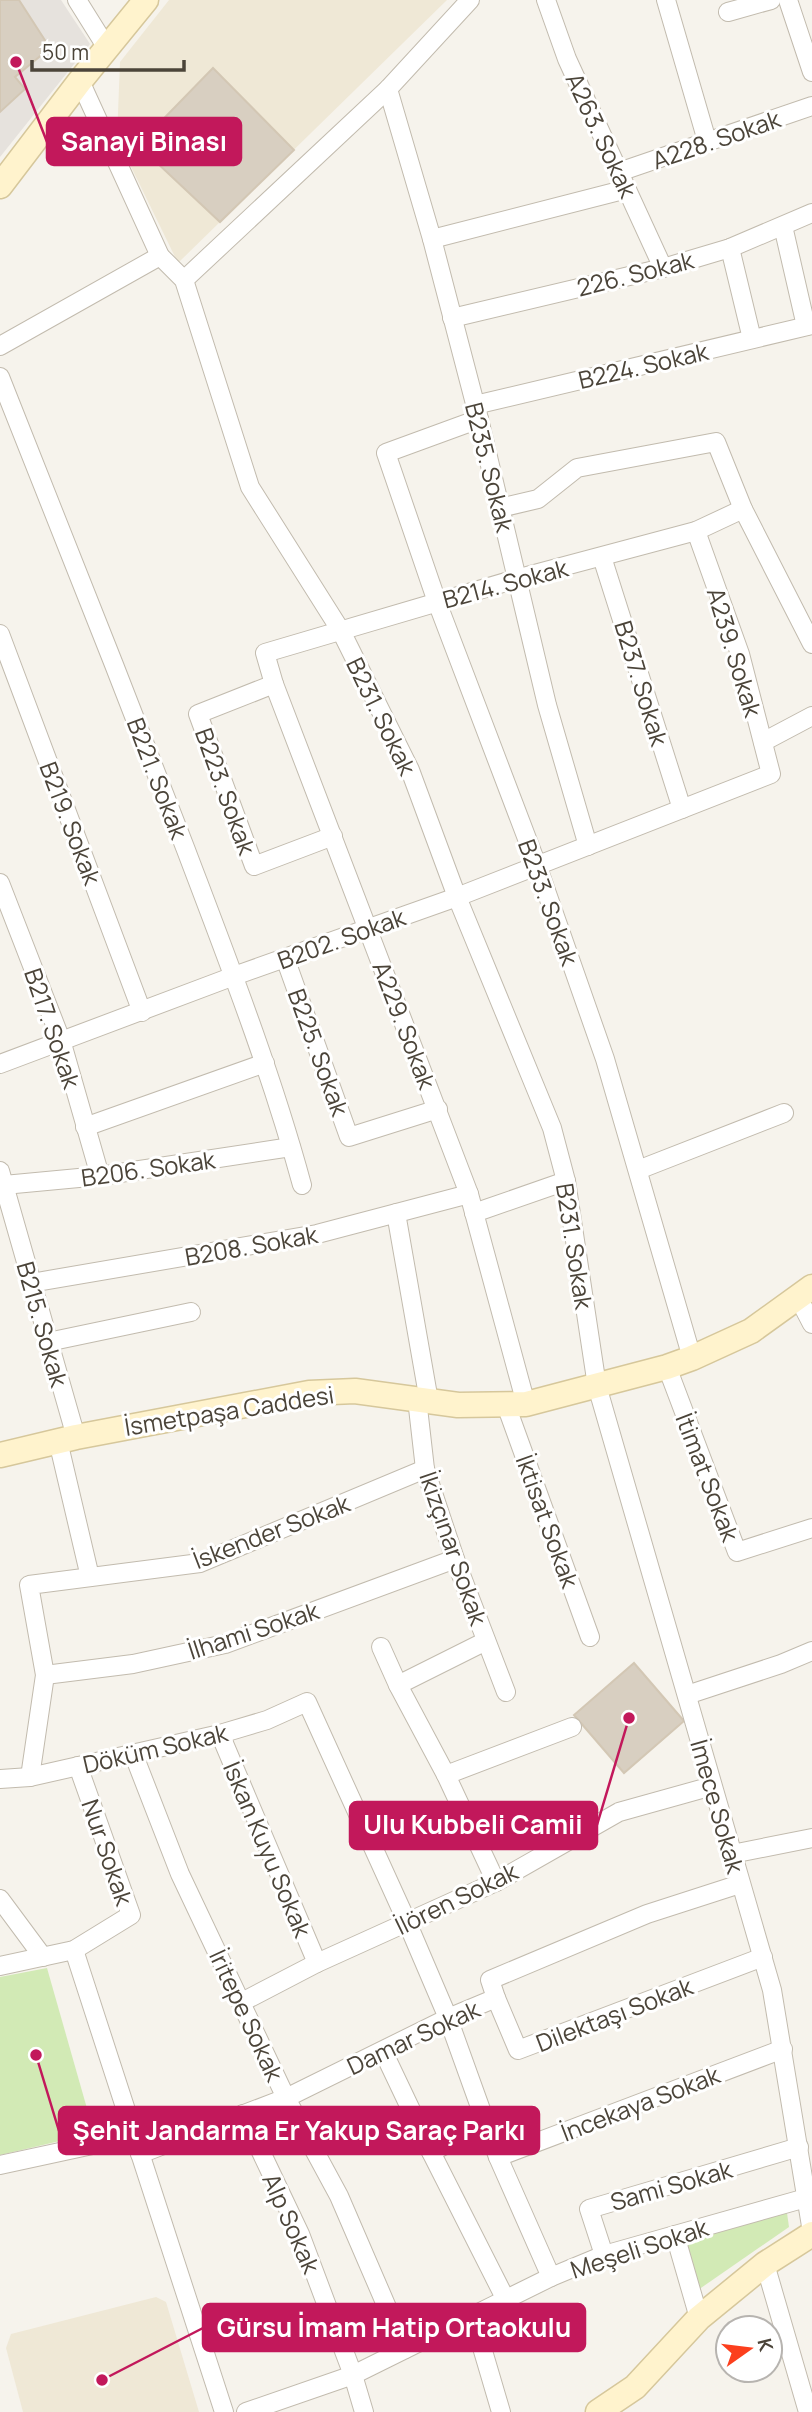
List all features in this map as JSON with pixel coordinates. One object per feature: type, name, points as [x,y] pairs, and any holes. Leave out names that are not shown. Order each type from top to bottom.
[{"type":"main road","points":[[0,186],[146,0]]},
{"type":"main road","name":"İsmetpaşa Caddesi","points":[[0,1455],[67,1439],[309,1393],[355,1391],[458,1405],[516,1404],[597,1386],[692,1358],[751,1331],[805,1292]]},
{"type":"main road","points":[[598,2412],[635,2387],[699,2318],[765,2264],[812,2233]]},
{"type":"street","points":[[77,0],[107,48]]},
{"type":"street","points":[[184,280],[388,89],[470,0]]},
{"type":"street","name":"A263. Sokak","points":[[546,0],[567,59],[663,268]]},
{"type":"street","points":[[666,0],[707,141]]},
{"type":"street","points":[[728,12],[771,0]]},
{"type":"street","points":[[788,0],[812,72]]},
{"type":"street","name":"B231. Sokak","points":[[80,81],[160,256],[184,280],[250,487],[341,631],[410,770],[457,897],[552,1128],[566,1181],[597,1386]]},
{"type":"street","name":"B235. Sokak","points":[[388,89],[432,239],[477,412],[547,705],[588,846]]},
{"type":"street","name":"A228. Sokak","points":[[432,239],[623,181],[707,141],[812,106]]},
{"type":"street","name":"226. Sokak","points":[[452,318],[663,268],[730,248],[812,213]]},
{"type":"street","points":[[783,226],[809,325]]},
{"type":"street","points":[[730,248],[752,339]]},
{"type":"street","points":[[0,346],[160,256]]},
{"type":"street","name":"B224. Sokak","points":[[386,453],[477,412],[809,325]]},
{"type":"street","name":"B221. Sokak","points":[[0,377],[132,708],[234,976],[265,1063],[302,1185]]},
{"type":"street","points":[[500,508],[538,499],[577,468],[716,442],[743,509],[812,644]]},
{"type":"street","name":"B233. Sokak","points":[[386,453],[437,602],[537,865],[605,1059],[692,1358]]},
{"type":"street","name":"B214. Sokak","points":[[265,653],[516,579],[696,531],[743,509]]},
{"type":"street","name":"A239. Sokak","points":[[696,531],[740,654],[771,774]]},
{"type":"street","name":"B237. Sokak","points":[[602,556],[682,809]]},
{"type":"street","name":"B219. Sokak","points":[[0,634],[142,1012]]},
{"type":"street","name":"A229. Sokak","points":[[265,653],[274,684],[469,1194],[516,1404]]},
{"type":"street","name":"B223. Sokak","points":[[274,684],[198,714],[254,866],[333,836]]},
{"type":"street","points":[[762,742],[812,716]]},
{"type":"street","name":"B202. Sokak","points":[[0,1063],[457,897],[771,774]]},
{"type":"street","name":"B217. Sokak","points":[[0,883],[61,1040],[100,1176]]},
{"type":"street","name":"B225. Sokak","points":[[285,958],[349,1137],[438,1109]]},
{"type":"street","points":[[85,1127],[265,1063]]},
{"type":"street","points":[[638,1170],[784,1113]]},
{"type":"street","name":"B206. Sokak","points":[[2,1178],[100,1176],[291,1147]]},
{"type":"street","name":"B215. Sokak","points":[[2,1178],[48,1342],[90,1577]]},
{"type":"street","points":[[474,1213],[566,1181]]},
{"type":"street","name":"B208. Sokak","points":[[31,1283],[317,1234],[469,1194]]},
{"type":"street","name":"İkizçınar Sokak","points":[[396,1213],[423,1400],[425,1469],[455,1559],[506,1692]]},
{"type":"street","points":[[805,1292],[812,1324]]},
{"type":"street","points":[[48,1342],[191,1312]]},
{"type":"street","name":"İtimat Sokak","points":[[667,1367],[737,1552],[812,1528]]},
{"type":"street","name":"İmece Sokak","points":[[597,1386],[772,1990],[812,2233]]},
{"type":"street","name":"İktisat Sokak","points":[[516,1404],[590,1637]]},
{"type":"street","name":"İskender Sokak","points":[[45,1675],[29,1585],[200,1563],[425,1469]]},
{"type":"street","name":"İlhami Sokak","points":[[45,1675],[133,1664],[225,1644],[455,1559]]},
{"type":"street","points":[[398,1685],[486,1641]]},
{"type":"street","points":[[381,1647],[446,1775],[496,1882]]},
{"type":"street","points":[[687,1695],[812,1651]]},
{"type":"street","points":[[30,1777],[45,1675]]},
{"type":"street","name":"Döküm Sokak","points":[[0,1779],[30,1777],[220,1734],[267,1720],[307,1702],[407,1922]]},
{"type":"street","points":[[446,1775],[572,1727]]},
{"type":"street","name":"İskan Kuyu Sokak","points":[[220,1734],[317,1964]]},
{"type":"street","name":"İritepe Sokak","points":[[132,1753],[180,1874],[286,2098],[339,2196],[405,2348]]},
{"type":"street","name":"Nur Sokak","points":[[74,1950],[131,1915],[78,1766]]},
{"type":"street","name":"İlören Sokak","points":[[242,2002],[317,1964],[496,1882],[620,1812],[712,1786]]},
{"type":"street","points":[[732,1854],[812,1838]]},
{"type":"street","name":"Damar Sokak","points":[[140,2154],[286,2098],[448,2018],[496,1998],[489,1980],[647,1914],[740,1884]]},
{"type":"street","points":[[0,1899],[43,1957]]},
{"type":"street","points":[[407,1922],[448,2018],[498,2157],[551,2277]]},
{"type":"street","points":[[0,1966],[74,1950],[224,2412]]},
{"type":"street","name":"Dilektaşı Sokak","points":[[496,1998],[518,2050],[763,1957]]},
{"type":"street","name":"İncekaya Sokak","points":[[498,2157],[783,2049]]},
{"type":"street","points":[[383,2051],[506,2300]]},
{"type":"street","name":"Alp Sokak","points":[[243,2114],[300,2234],[353,2375],[364,2412]]},
{"type":"street","points":[[431,2152],[486,2125]]},
{"type":"street","points":[[0,2165],[134,2136]]},
{"type":"street","name":"Sami Sokak","points":[[604,2255],[589,2209],[799,2147]]},
{"type":"street","name":"Meşeli Sokak","points":[[246,2412],[353,2375],[551,2277],[604,2255],[807,2198]]},
{"type":"street","points":[[675,2235],[699,2318]]},
{"type":"street","points":[[765,2264],[808,2412]]},
{"type":"street","points":[[473,2317],[501,2412]]},
{"type":"shaded area","points":[[0,0],[61,0],[90,44],[0,157]]},
{"type":"shaded area","points":[[169,0],[447,0],[178,263],[117,138],[120,62]]},
{"type":"shaded area","points":[[156,2297],[166,2302],[199,2412],[23,2412],[6,2348],[11,2334]]},
{"type":"green space","points":[[47,1968],[94,2133],[0,2155],[0,1977]]},
{"type":"green space","points":[[787,2213],[789,2227],[698,2290],[684,2239]]},
{"type":"building","points":[[0,0],[19,0],[50,48],[15,77],[25,89],[0,112]]},
{"type":"building","points":[[213,68],[294,150],[220,222],[138,145]]},
{"type":"building","points":[[634,1663],[684,1721],[624,1773],[574,1715]]},
{"type":"place","name":"Sanayi Binası","points":[[16,62]]},
{"type":"place","name":"Ulu Kubbeli Camii","points":[[629,1718]]},
{"type":"place","name":"Şehit Jandarma Er Yakup Saraç Parkı","points":[[36,2055]]},
{"type":"place","name":"Gürsu İmam Hatip Ortaokulu","points":[[102,2380]]}]
